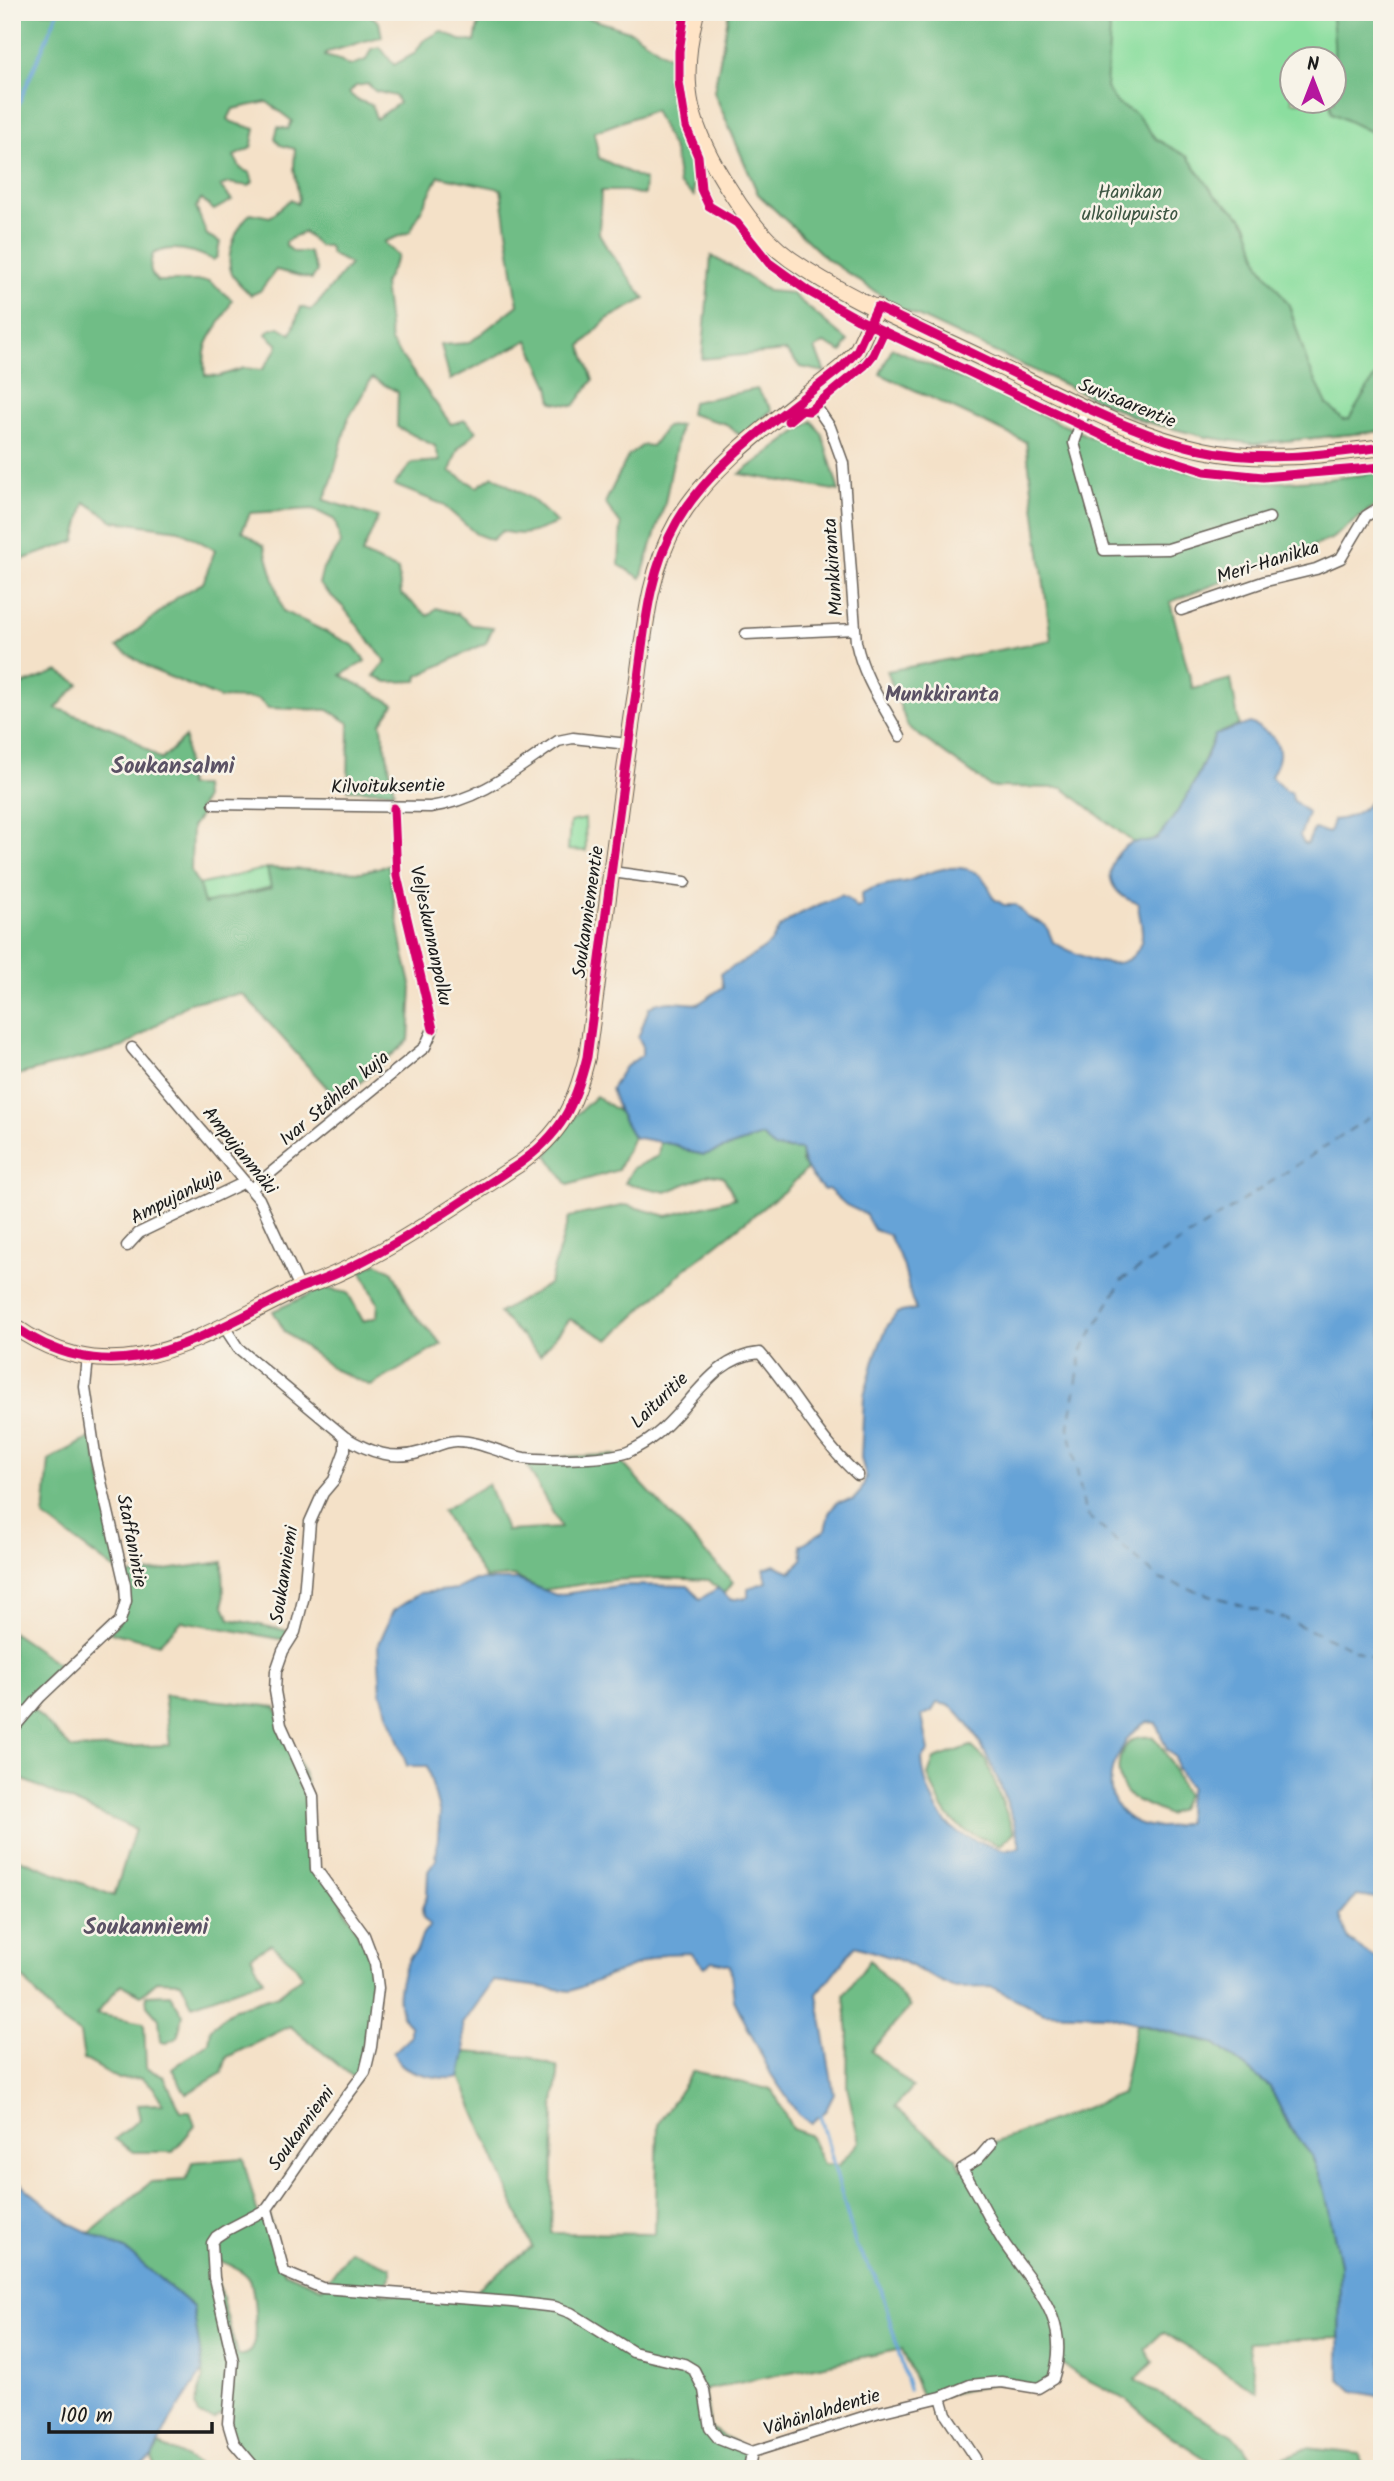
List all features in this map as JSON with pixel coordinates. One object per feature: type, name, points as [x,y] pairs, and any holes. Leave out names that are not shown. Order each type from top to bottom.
[{"type":"street","name":"Suvisaarentie","points":[[696,12],[689,47],[687,83],[694,120],[708,155],[749,219],[774,246],[830,284],[1086,408],[1183,445],[1223,453],[1299,456],[1382,447]]},
{"type":"street","name":"Soukanniementie","points":[[12,1325],[48,1346],[69,1355],[88,1358],[113,1360],[143,1357],[185,1343],[373,1255],[539,1150],[555,1133],[573,1104],[587,1057],[628,744],[654,578],[677,523],[704,485],[740,450],[857,352],[877,307]]},
{"type":"street","name":"Munkkiranta","points":[[807,395],[830,427],[843,463],[859,656],[864,671],[900,736]]},
{"type":"street","points":[[1086,408],[1074,443],[1104,550],[1168,549],[1269,518]]},
{"type":"street","name":"Meri-Hanikka","points":[[1181,610],[1266,581],[1316,569],[1341,558],[1366,516],[1382,506]]},
{"type":"street","points":[[746,634],[855,629]]},
{"type":"street","name":"Kilvoituksentie","points":[[214,804],[430,807],[452,804],[473,796],[558,741],[573,738],[628,744]]},
{"type":"street","points":[[612,872],[685,882]]},
{"type":"street","name":"Ivar Ståhlen kuja","points":[[248,1186],[425,1047],[433,1029]]},
{"type":"street","name":"Ampujanmäki","points":[[132,1048],[263,1207],[300,1288]]},
{"type":"street","name":"Ampujankuja","points":[[127,1247],[139,1233],[248,1186]]},
{"type":"street","points":[[223,1325],[238,1348],[253,1362],[345,1437]]},
{"type":"street","name":"Laituritie","points":[[345,1437],[363,1448],[392,1455],[419,1452],[444,1442],[457,1441],[523,1458],[626,1453],[654,1437],[710,1377],[740,1358],[760,1353],[785,1382],[838,1458],[858,1475]]},
{"type":"street","name":"Staffanintie","points":[[12,1730],[40,1697],[120,1621],[126,1601],[125,1585],[96,1460],[85,1387],[88,1358]]},
{"type":"street","name":"Soukanniemi","points":[[267,2209],[365,2072],[371,2047],[378,1988],[375,1964],[364,1935],[316,1869],[313,1796],[281,1725],[275,1690],[276,1671],[283,1651],[295,1632],[304,1596],[310,1522],[323,1493],[334,1480],[345,1450],[345,1437]]},
{"type":"street","name":"Vähänlahdentie","points":[[267,2209],[284,2272],[322,2288],[512,2302],[555,2307],[571,2313],[633,2352],[684,2364],[694,2370],[704,2390],[710,2428],[719,2439],[752,2452],[879,2412],[942,2397],[970,2385],[1001,2382],[1038,2388],[1053,2379],[1059,2361],[1056,2328],[1049,2307],[1000,2236],[959,2164],[978,2160],[991,2144]]},
{"type":"street","points":[[256,2469],[234,2444],[228,2423],[233,2361],[214,2278],[211,2250],[216,2237],[267,2209]]},
{"type":"street","points":[[942,2397],[946,2414],[975,2458]]},
{"type":"street","points":[[750,2469],[752,2452]]},
{"type":"green space","points":[[12,12],[366,12],[379,22],[382,37],[327,52],[325,56],[349,66],[366,60],[371,49],[380,47],[394,65],[414,54],[423,41],[441,31],[460,40],[475,42],[479,20],[476,12],[570,12],[632,32],[673,59],[672,99],[692,166],[694,196],[679,184],[674,151],[654,110],[594,132],[599,158],[645,180],[644,195],[626,191],[601,191],[599,233],[645,299],[607,319],[581,346],[593,380],[574,406],[552,402],[549,386],[528,340],[450,380],[441,345],[469,343],[518,305],[501,189],[439,176],[410,232],[384,242],[398,256],[384,284],[391,342],[451,424],[465,420],[477,431],[458,449],[450,471],[477,487],[493,476],[533,500],[557,523],[524,534],[502,531],[492,540],[476,534],[442,504],[394,485],[412,463],[440,461],[435,446],[397,427],[398,392],[372,378],[348,419],[324,500],[378,517],[362,554],[398,570],[401,594],[428,616],[436,608],[458,614],[472,625],[493,627],[486,643],[418,676],[417,681],[387,682],[374,676],[386,662],[343,607],[319,584],[323,568],[341,544],[335,520],[313,509],[250,513],[242,531],[264,546],[283,611],[353,645],[366,661],[341,675],[394,704],[381,723],[394,791],[348,790],[349,723],[328,710],[268,708],[258,699],[220,698],[153,670],[117,647],[179,596],[203,583],[215,550],[179,530],[114,521],[85,502],[75,541],[21,560],[12,567]],"holes":[[[368,84],[375,91],[395,96],[399,103],[376,119],[372,105],[357,100],[349,93],[356,86]],[[267,102],[292,121],[288,129],[278,127],[275,138],[280,145],[295,149],[294,168],[299,199],[297,204],[291,199],[270,217],[251,213],[246,218],[233,241],[230,259],[232,274],[251,295],[260,291],[276,270],[312,279],[317,271],[309,252],[294,252],[286,246],[286,241],[304,232],[319,246],[329,246],[331,254],[350,264],[315,307],[310,310],[301,307],[291,334],[279,327],[269,330],[266,334],[277,344],[277,349],[262,370],[244,368],[219,376],[205,375],[204,361],[208,342],[232,300],[209,281],[157,281],[150,269],[151,262],[153,254],[168,249],[191,252],[213,260],[217,257],[220,242],[207,235],[196,207],[201,199],[214,210],[232,200],[220,186],[229,183],[249,186],[253,182],[250,173],[241,169],[234,156],[251,148],[255,129],[228,119],[233,109]]]},
{"type":"green space","name":"Hanikan ulkoilupuisto","points":[[729,12],[869,12],[885,18],[898,12],[1382,12],[1382,431],[1255,444],[1206,437],[1143,421],[898,307],[827,259],[758,194],[714,92]]},
{"type":"green space","name":"Hanikan ulkoilupuisto","points":[[729,12],[869,12],[885,18],[898,12],[1104,12],[1110,30],[1106,88],[1118,104],[1136,114],[1156,139],[1188,157],[1215,195],[1242,217],[1248,226],[1260,265],[1289,305],[1308,365],[1327,404],[1343,420],[1349,419],[1374,378],[1382,371],[1382,431],[1255,444],[1206,437],[1143,421],[898,307],[827,259],[758,194],[714,92]]},
{"type":"green space","points":[[1331,12],[1382,12],[1382,147],[1371,132],[1338,116],[1348,116],[1348,46],[1334,46]]},
{"type":"green space","points":[[711,256],[738,270],[768,291],[791,293],[848,341],[842,352],[824,343],[815,349],[825,372],[801,367],[786,351],[702,359]]},
{"type":"green space","points":[[892,348],[1115,448],[1192,473],[1267,483],[1382,472],[1382,500],[1331,539],[1170,602],[1193,689],[1231,679],[1239,725],[1215,735],[1172,822],[1155,840],[1133,842],[1063,788],[991,787],[908,727],[887,671],[1051,640],[1026,442],[880,374]]},
{"type":"green space","points":[[757,389],[772,410],[741,436],[726,424],[690,414],[692,402]]},
{"type":"green space","points":[[812,421],[822,434],[839,491],[740,474]]},
{"type":"green space","points":[[680,425],[665,503],[641,578],[619,565],[621,525],[605,503],[628,456],[643,445],[652,446],[666,427]]},
{"type":"green space","points":[[12,600],[19,606],[19,686],[58,671],[79,684],[56,708],[125,733],[161,760],[185,737],[188,786],[203,786],[204,799],[199,809],[201,814],[192,827],[191,872],[199,885],[204,904],[271,888],[267,868],[362,872],[388,865],[412,988],[409,1040],[339,1101],[244,995],[240,994],[191,1002],[123,1047],[21,1074],[12,1079]]},
{"type":"green space","points":[[585,819],[586,851],[568,850],[570,822]]},
{"type":"green space","points":[[267,868],[271,887],[204,904],[199,885]]},
{"type":"green space","points":[[596,1096],[619,1112],[633,1137],[618,1170],[568,1185],[547,1155],[576,1115]]},
{"type":"green space","points":[[762,1136],[786,1150],[801,1150],[802,1162],[807,1169],[788,1188],[684,1270],[609,1340],[570,1319],[540,1355],[499,1313],[549,1284],[569,1217],[626,1205],[667,1216],[735,1198],[723,1176],[710,1174],[666,1192],[625,1183],[633,1168],[658,1156],[660,1142],[704,1155]]},
{"type":"green space","points":[[377,1263],[393,1272],[412,1312],[442,1344],[371,1386],[335,1370],[285,1332],[273,1311],[324,1288],[348,1293],[363,1321],[377,1317],[378,1304],[361,1270]]},
{"type":"green space","points":[[92,1437],[123,1576],[44,1517],[49,1460]]},
{"type":"green space","points":[[615,1455],[733,1582],[724,1594],[709,1580],[613,1580],[543,1590],[513,1576],[485,1578],[442,1511],[488,1484],[506,1531],[561,1528],[523,1458]]},
{"type":"green space","points":[[223,1562],[224,1606],[230,1619],[295,1632],[291,1641],[182,1621],[159,1644],[109,1632],[120,1621],[123,1576]]},
{"type":"green space","points":[[12,1632],[67,1670],[32,1708],[72,1749],[170,1745],[164,1695],[276,1707],[306,1780],[316,1869],[338,1896],[375,1964],[374,2017],[358,2081],[290,2026],[227,2057],[222,2073],[186,2094],[172,2069],[209,2042],[211,2028],[235,2008],[278,1995],[302,1976],[293,1963],[271,1944],[251,1956],[263,1980],[192,2005],[181,1982],[157,1981],[141,1995],[121,1984],[96,2014],[144,2023],[146,2068],[164,2077],[181,2111],[190,2111],[195,2126],[173,2152],[133,2152],[115,2139],[140,2119],[137,2105],[163,2104],[153,2087],[141,2078],[119,2079],[84,2059],[80,2034],[55,2016],[24,1979],[12,1972],[12,1856],[114,1896],[135,1829],[12,1775]]},
{"type":"green space","points":[[1139,1737],[1153,1737],[1168,1757],[1186,1795],[1179,1809],[1168,1815],[1129,1795],[1120,1781],[1119,1764],[1124,1749]]},
{"type":"green space","points":[[971,1746],[986,1760],[1014,1833],[1000,1845],[961,1828],[953,1821],[940,1803],[928,1775],[934,1759]]},
{"type":"green space","points":[[870,1960],[910,2007],[871,2051],[913,2087],[895,2107],[957,2159],[962,2169],[991,2144],[1122,2094],[1136,2024],[1216,2044],[1270,2087],[1290,2128],[1312,2156],[1325,2191],[1340,2264],[1339,2338],[1248,2342],[1257,2392],[1163,2332],[1145,2349],[1153,2362],[1135,2380],[1233,2435],[1260,2467],[1307,2448],[1360,2454],[1362,2463],[1349,2469],[1221,2469],[1160,2429],[1127,2400],[1059,2362],[1053,2379],[1038,2388],[1001,2382],[923,2400],[902,2349],[705,2390],[710,2428],[752,2452],[749,2469],[256,2469],[234,2443],[228,2409],[214,2419],[199,2415],[195,2405],[203,2378],[193,2307],[127,2251],[89,2234],[151,2182],[186,2180],[193,2162],[243,2158],[258,2215],[267,2209],[284,2272],[322,2288],[350,2251],[391,2267],[391,2276],[381,2293],[464,2299],[532,2247],[460,2077],[465,2052],[529,2057],[557,2067],[551,2233],[655,2234],[658,2124],[693,2071],[773,2090],[792,2129],[810,2135],[823,2164],[839,2165],[859,2142],[847,2086],[848,2033],[844,1995]],"holes":[[[212,2260],[228,2264],[250,2280],[255,2312],[255,2340],[251,2350],[245,2354],[237,2355]]]},
{"type":"green space","points":[[170,1994],[183,2015],[177,2038],[166,2043],[161,2042],[159,2019],[147,2005],[146,1995]]},
{"type":"green space","points":[[159,2445],[205,2469],[155,2469],[152,2457]]},
{"type":"water","points":[[1250,723],[1272,737],[1279,754],[1271,777],[1286,791],[1291,792],[1293,800],[1308,813],[1300,836],[1304,844],[1307,844],[1314,829],[1329,833],[1333,820],[1362,810],[1382,784],[1382,1896],[1376,1898],[1357,1895],[1340,1916],[1349,1940],[1377,1959],[1382,1957],[1382,2397],[1353,2391],[1339,2378],[1340,2264],[1325,2191],[1312,2156],[1290,2128],[1270,2087],[1216,2044],[1106,2015],[1044,2013],[992,1987],[954,1988],[899,1960],[855,1946],[817,1994],[834,2094],[826,2110],[811,2123],[798,2114],[771,2074],[734,2000],[730,1965],[712,1961],[705,1967],[690,1953],[664,1954],[571,1991],[493,1981],[463,2024],[465,2052],[460,2077],[428,2076],[405,2067],[393,2053],[410,2037],[410,2025],[400,2011],[400,1983],[410,1957],[430,1926],[423,1918],[422,1908],[427,1896],[428,1871],[436,1860],[440,1814],[427,1766],[407,1766],[381,1693],[378,1646],[393,1611],[420,1593],[457,1589],[475,1580],[518,1580],[556,1595],[625,1585],[688,1586],[700,1599],[718,1588],[731,1600],[748,1597],[748,1588],[767,1582],[764,1569],[774,1565],[791,1572],[802,1559],[801,1545],[825,1530],[829,1513],[837,1502],[853,1500],[861,1491],[866,1477],[861,1458],[864,1396],[876,1353],[888,1325],[897,1313],[916,1309],[903,1264],[889,1235],[874,1230],[865,1214],[846,1205],[828,1189],[824,1190],[809,1172],[801,1150],[774,1148],[762,1136],[704,1155],[676,1145],[633,1137],[619,1112],[611,1089],[624,1068],[642,1055],[642,1044],[638,1038],[649,1008],[657,1003],[698,1004],[723,987],[721,973],[762,950],[783,925],[814,907],[841,895],[857,908],[862,905],[861,894],[866,891],[949,868],[968,869],[976,873],[989,887],[993,898],[1004,905],[1016,905],[1029,918],[1043,924],[1053,942],[1100,962],[1125,961],[1134,954],[1141,942],[1142,928],[1138,903],[1120,894],[1114,887],[1110,871],[1113,863],[1126,846],[1152,841],[1160,835],[1192,787],[1215,735]],"holes":[[[937,1703],[948,1705],[960,1714],[983,1748],[1011,1813],[1020,1847],[1000,1849],[965,1836],[953,1829],[941,1815],[928,1787],[922,1759],[929,1751],[922,1716],[932,1711]],[[1147,1722],[1156,1723],[1167,1750],[1175,1757],[1177,1769],[1190,1787],[1186,1806],[1187,1822],[1172,1826],[1143,1825],[1121,1812],[1114,1800],[1111,1787],[1114,1762],[1129,1737]]]},
{"type":"water","points":[[12,2177],[69,2223],[127,2251],[193,2307],[203,2371],[171,2419],[152,2457],[137,2468],[12,2469]]},
{"type":"waterway","points":[[12,119],[58,12]]},
{"type":"waterway","points":[[820,2115],[856,2246],[880,2285],[909,2389]]},
{"type":"ferry route","points":[[1382,1109],[1122,1280],[1082,1350],[1069,1427],[1085,1513],[1159,1579],[1283,1618],[1382,1662]]},
{"type":"cycle path","points":[[685,12],[679,51],[679,82],[686,127],[698,156],[701,189],[709,206],[737,223],[769,263],[808,291],[858,319],[1110,439],[1205,471],[1263,477],[1382,467]]},
{"type":"cycle path","points":[[12,1325],[50,1347],[87,1357],[123,1359],[158,1352],[193,1340],[385,1249],[519,1164],[546,1142],[571,1104],[587,1057],[647,611],[666,543],[692,499],[731,457],[842,367],[857,351],[877,307],[1102,415],[1182,445],[1224,454],[1269,457],[1382,447]]},
{"type":"cycle path","points":[[788,421],[801,410],[809,411],[865,365],[873,355],[884,331]]},
{"type":"cycle path","name":"Veljeskunnanpolku","points":[[394,808],[397,876],[433,1029]]},
{"type":"district","name":"Munkkiranta","points":[[942,695]]},
{"type":"district","name":"Soukansalmi","points":[[173,767]]},
{"type":"district","name":"Soukanniemi","points":[[146,1928]]}]
